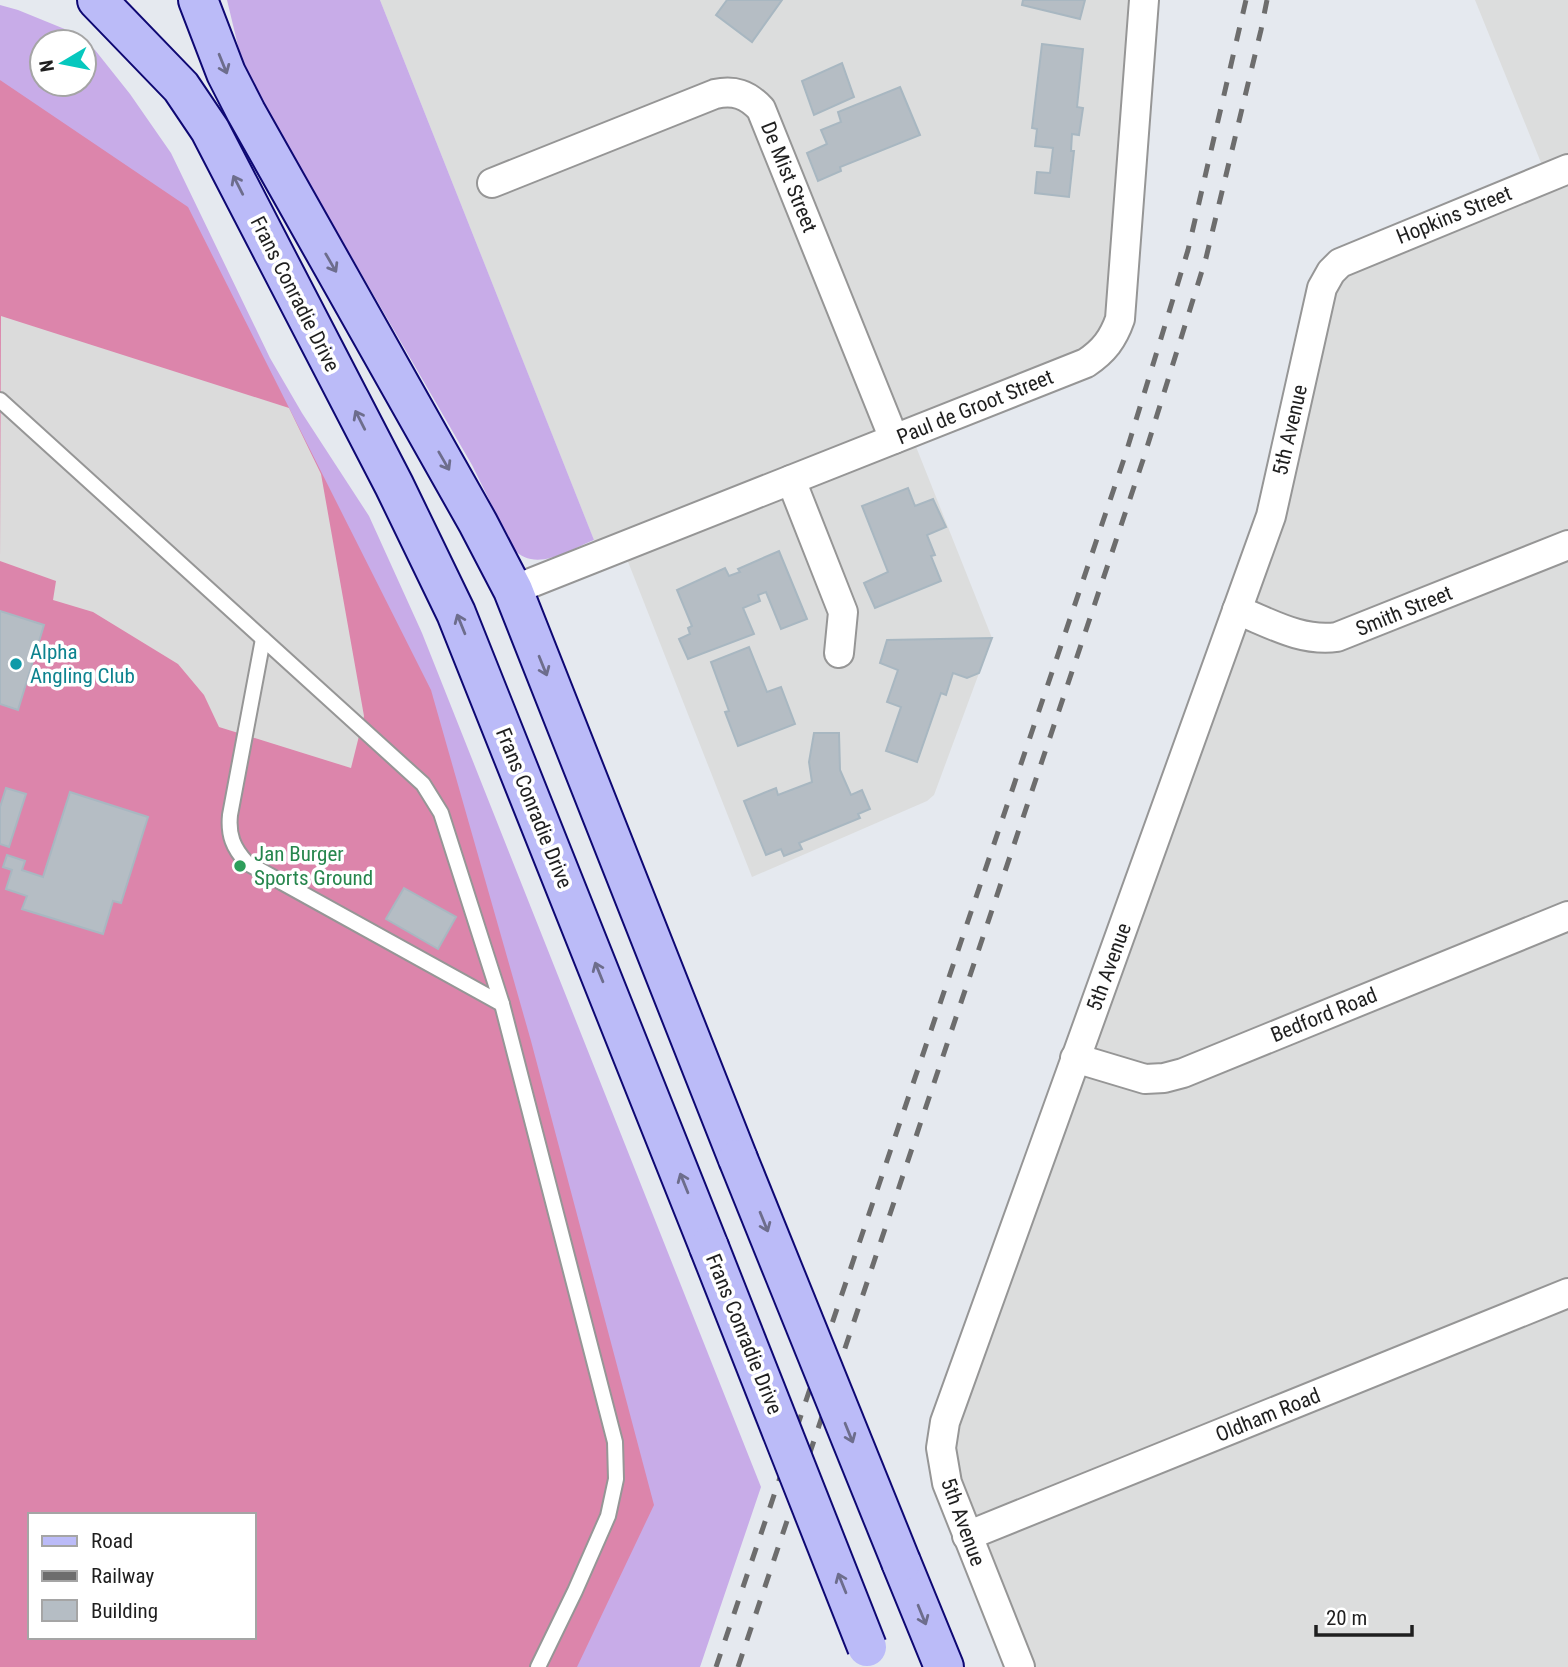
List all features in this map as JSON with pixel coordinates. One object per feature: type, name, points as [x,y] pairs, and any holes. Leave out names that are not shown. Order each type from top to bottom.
[{"type":"main road","name":"Frans Conradie Drive","points":[[97,0],[181,87],[210,130],[394,485],[456,613],[871,1657]]},
{"type":"main road","name":"Frans Conradie Drive","points":[[198,0],[226,73],[246,112],[478,523],[513,590],[738,1159],[944,1667]]},
{"type":"street","name":"Paul de Groot Street","points":[[513,590],[1086,363],[1104,350],[1116,332],[1122,305],[1143,0]]},
{"type":"street","name":"De Mist Street","points":[[492,183],[715,94],[740,93],[752,99],[761,108],[894,439]]},
{"type":"street","name":"Hopkins Street","points":[[1340,263],[1568,169]]},
{"type":"street","name":"5th Avenue","points":[[1020,1667],[967,1536],[942,1464],[941,1448],[945,1422],[1270,516],[1322,288],[1340,263]]},
{"type":"street","points":[[791,480],[843,611],[839,653]]},
{"type":"street","name":"Smith Street","points":[[1237,610],[1303,637],[1337,637],[1568,545]]},
{"type":"street","name":"Bedford Road","points":[[1075,1058],[1145,1079],[1164,1078],[1568,916]]},
{"type":"street","name":"Oldham Road","points":[[967,1536],[1568,1293]]},
{"type":"lane","points":[[0,400],[423,784],[441,813],[502,1004],[611,1424],[617,1461],[608,1516],[538,1667]]},
{"type":"lane","points":[[263,639],[230,815],[229,828],[238,853],[247,863],[502,1004]]},
{"type":"shaded area","points":[[227,0],[380,0],[594,540],[563,554],[541,560],[521,556],[513,548],[472,465],[255,90],[239,50]]},
{"type":"shaded area","points":[[380,0],[1140,0],[1110,339],[909,429],[992,638],[934,795],[927,801],[752,877],[623,549],[601,558]]},
{"type":"shaded area","points":[[1475,0],[1568,0],[1568,1667],[1017,1667],[940,1465],[1268,513],[1320,286],[1546,175]]},
{"type":"shaded area","points":[[0,5],[62,28],[28,28],[28,98],[98,98],[98,54],[130,94],[171,153],[270,358],[369,516],[422,633],[761,1487],[700,1667],[547,1667],[0,80]]},
{"type":"shaded area","name":"Jan Burger Sports Ground","points":[[0,80],[188,207],[431,690],[531,1041],[654,1505],[577,1667],[0,1667]]},
{"type":"shaded area","points":[[1,316],[289,408],[321,474],[364,716],[351,768],[219,727],[204,695],[178,664],[93,612],[53,600],[56,581],[0,561]]},
{"type":"building","points":[[727,0],[782,0],[752,42],[716,15]]},
{"type":"building","points":[[1023,0],[1085,0],[1080,19],[1022,5]]},
{"type":"building","points":[[1042,44],[1083,49],[1077,107],[1083,108],[1079,135],[1072,134],[1071,151],[1074,151],[1069,197],[1035,193],[1037,172],[1050,173],[1053,148],[1035,146],[1037,129],[1032,128]]},
{"type":"building","points":[[842,63],[854,97],[814,115],[802,81]]},
{"type":"building","points":[[900,87],[920,135],[840,167],[841,171],[818,181],[807,153],[827,144],[821,130],[841,122],[838,112]]},
{"type":"building","points":[[908,488],[915,506],[933,499],[946,527],[927,535],[935,555],[931,556],[941,581],[875,608],[864,583],[888,572],[862,506]]},
{"type":"building","points":[[779,551],[807,619],[781,629],[766,592],[758,595],[760,601],[743,608],[754,634],[688,659],[679,639],[690,634],[688,628],[692,626],[677,590],[725,568],[729,576],[740,572],[738,569]]},
{"type":"building","name":"Alpha Angling Club","points":[[0,611],[44,625],[18,710],[0,704]]},
{"type":"building","points":[[992,638],[979,673],[967,678],[953,673],[946,695],[941,693],[917,762],[886,751],[901,707],[887,702],[898,670],[880,663],[887,640]]},
{"type":"building","points":[[749,647],[767,692],[781,687],[795,724],[738,746],[725,712],[729,711],[711,662]]},
{"type":"building","points":[[814,733],[839,733],[840,770],[851,795],[862,790],[870,809],[858,814],[860,818],[799,843],[802,849],[784,856],[781,849],[766,855],[744,801],[776,788],[778,795],[812,782],[809,762]]},
{"type":"building","points":[[6,788],[26,794],[9,847],[0,844],[0,807]]},
{"type":"building","points":[[70,792],[148,817],[121,903],[113,901],[103,934],[22,909],[27,896],[6,889],[12,870],[3,867],[7,855],[25,861],[22,870],[43,877]]},
{"type":"building","points":[[404,888],[456,917],[438,949],[386,919]]},
{"type":"railway","points":[[716,1667],[1125,456],[1188,250],[1246,0]]},
{"type":"railway","points":[[738,1667],[1143,460],[1206,258],[1267,0]]},
{"type":"place","name":"Alpha Angling Club","points":[[16,664]]},
{"type":"place","name":"Jan Burger Sports Ground","points":[[240,866]]}]
